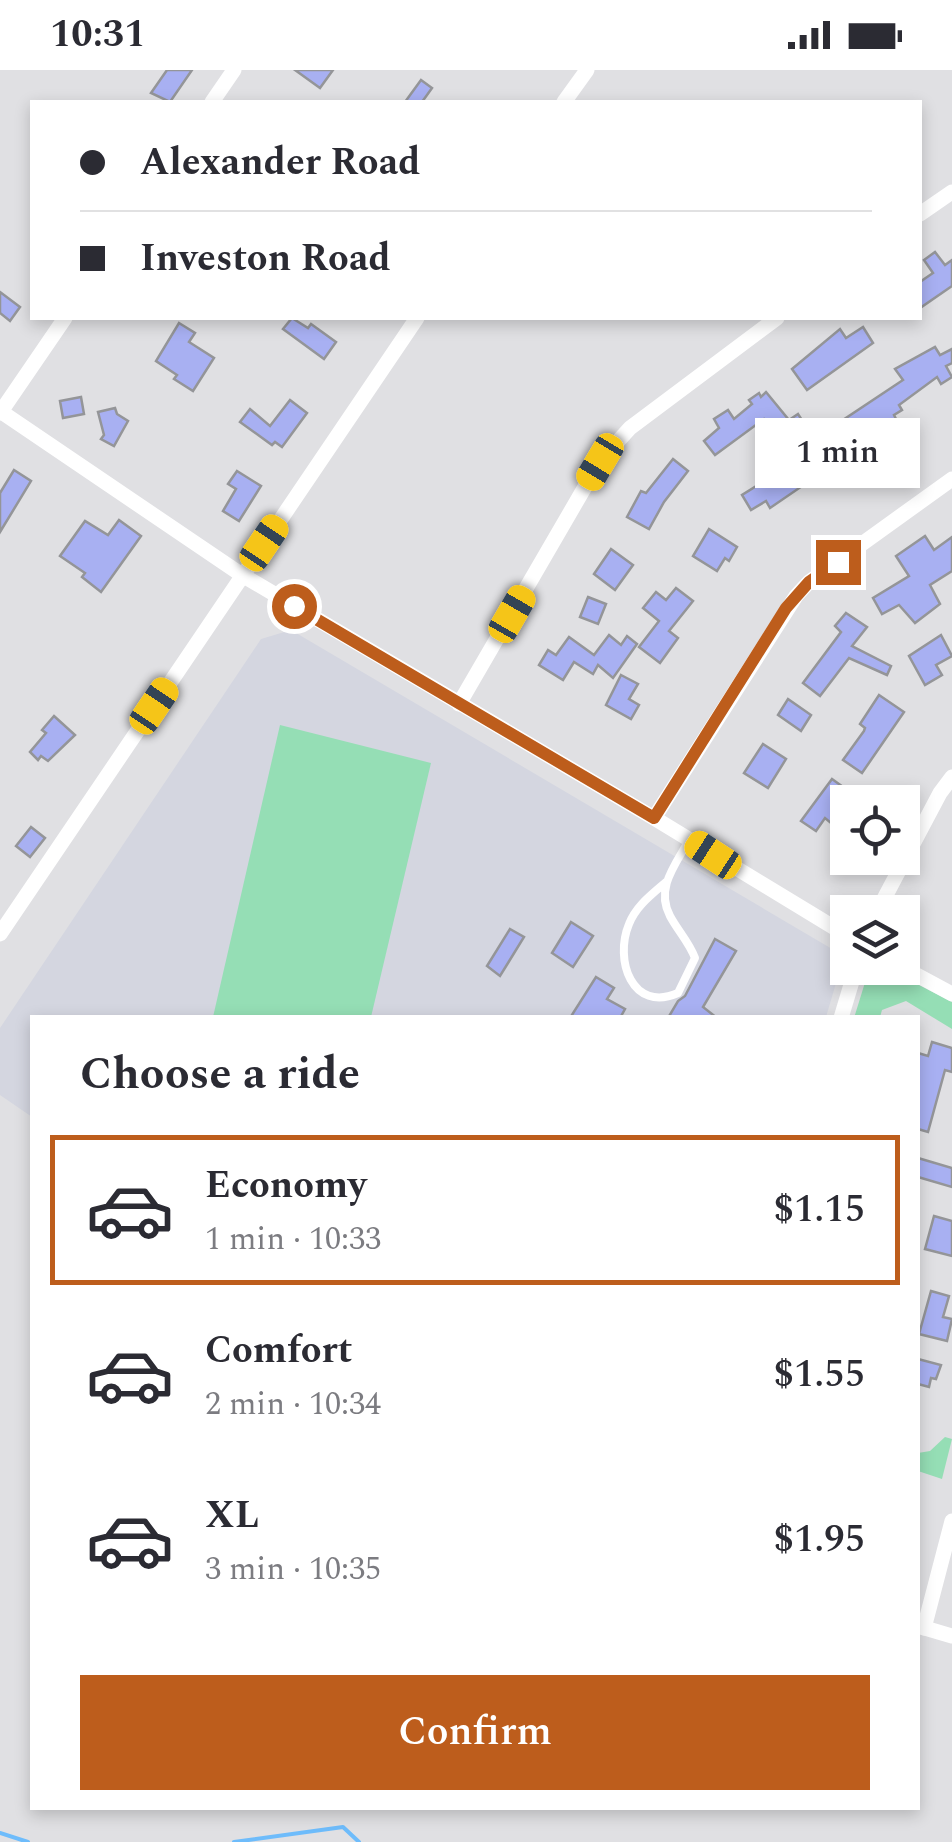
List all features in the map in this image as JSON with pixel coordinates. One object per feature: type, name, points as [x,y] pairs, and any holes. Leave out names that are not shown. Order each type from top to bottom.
[{"type":"street","points":[[213,100],[234,70]]},
{"type":"street","points":[[565,100],[587,70]]},
{"type":"street","points":[[922,213],[952,192]]},
{"type":"street","points":[[64,320],[0,412],[242,575],[830,925]]},
{"type":"street","points":[[0,934],[416,320]]},
{"type":"street","points":[[459,704],[614,443],[774,320]]},
{"type":"street","points":[[654,818],[796,596],[809,582],[952,480]]},
{"type":"street","points":[[887,895],[940,793],[952,778]]},
{"type":"street","points":[[920,977],[952,994]]},
{"type":"street","points":[[842,1015],[851,985]]},
{"type":"street","points":[[952,1521],[921,1627],[952,1636]]},
{"type":"lane","points":[[666,882],[638,907],[624,939],[621,958],[638,990],[656,997],[678,992],[695,958],[663,896],[666,882],[689,840]]},
{"type":"shaded area","points":[[291,630],[830,948],[830,985],[835,985],[827,1015],[30,1015],[30,1116],[0,1095],[0,1028],[261,639]]},
{"type":"green space","points":[[280,725],[431,763],[371,1015],[213,1015]]},
{"type":"green space","points":[[864,985],[919,985],[952,1002],[952,1029],[906,1001],[882,1010],[881,1015],[855,1015]]},
{"type":"green space","points":[[945,1437],[952,1439],[942,1479],[920,1472],[920,1453],[930,1451]]},
{"type":"building","points":[[167,70],[192,70],[171,100],[151,93]]},
{"type":"building","points":[[295,70],[333,70],[320,88]]},
{"type":"building","points":[[421,80],[432,88],[423,100],[406,100]]},
{"type":"building","points":[[935,252],[945,265],[952,260],[952,286],[922,307],[922,281],[933,273],[924,260]]},
{"type":"building","points":[[0,292],[20,307],[10,321],[0,313]]},
{"type":"building","points":[[295,320],[308,328],[311,324],[336,342],[324,359],[283,329]]},
{"type":"building","points":[[179,323],[195,333],[189,342],[214,358],[193,391],[156,361]]},
{"type":"building","points":[[863,327],[873,343],[807,390],[792,369],[840,329],[846,338]]},
{"type":"building","points":[[935,347],[940,355],[952,349],[952,363],[946,366],[952,377],[941,384],[937,377],[899,405],[902,410],[894,415],[897,421],[867,438],[868,441],[844,450],[831,428],[903,380],[895,369]]},
{"type":"building","points":[[766,392],[789,420],[798,414],[817,443],[801,452],[790,431],[779,439],[764,419],[715,455],[704,441],[719,428],[714,419],[728,410],[734,419],[752,404],[749,400]]},
{"type":"building","points":[[81,397],[84,414],[63,418],[60,401]]},
{"type":"building","points":[[290,400],[307,413],[282,447],[275,442],[272,445],[240,422],[250,409],[270,426]]},
{"type":"building","points":[[115,408],[128,421],[114,446],[101,439],[104,435],[98,412]]},
{"type":"building","points":[[801,452],[813,466],[806,472],[811,480],[770,508],[766,501],[751,510],[742,495],[782,470]]},
{"type":"building","points":[[673,459],[688,471],[649,529],[627,517],[641,491],[646,493]]},
{"type":"building","points":[[14,470],[31,481],[0,532],[0,493]]},
{"type":"building","points":[[237,471],[261,486],[239,521],[223,511],[236,489],[228,484]]},
{"type":"building","points":[[119,520],[141,536],[101,592],[82,577],[85,573],[60,556],[85,521],[108,535]]},
{"type":"building","points":[[709,529],[737,547],[717,571],[693,556]]},
{"type":"building","points":[[925,536],[934,550],[952,537],[952,571],[930,585],[940,604],[915,623],[899,605],[882,614],[873,598],[909,576],[896,556]]},
{"type":"building","points":[[611,549],[633,565],[615,590],[594,574]]},
{"type":"building","points":[[676,588],[693,601],[669,631],[678,638],[660,663],[639,647],[659,621],[643,608],[656,592],[666,600]]},
{"type":"building","points":[[588,597],[606,604],[598,624],[580,617]]},
{"type":"building","points":[[846,613],[867,627],[852,646],[891,666],[887,675],[849,658],[820,696],[803,683],[841,632],[835,626]]},
{"type":"building","points":[[609,635],[621,645],[627,636],[637,644],[613,678],[598,665],[593,674],[574,662],[563,680],[539,665],[548,650],[556,655],[569,637],[594,655]]},
{"type":"building","points":[[941,635],[952,656],[936,665],[942,675],[925,685],[909,656]]},
{"type":"building","points":[[621,675],[638,684],[629,699],[639,705],[631,719],[606,705]]},
{"type":"building","points":[[879,695],[904,712],[862,773],[843,760],[864,731],[860,724]]},
{"type":"building","points":[[788,699],[811,715],[801,731],[778,715]]},
{"type":"building","points":[[54,716],[75,735],[48,761],[41,756],[38,760],[30,752]]},
{"type":"building","points":[[763,744],[786,759],[768,788],[744,773]]},
{"type":"building","points":[[832,779],[840,785],[830,785],[830,822],[825,818],[816,831],[801,821]]},
{"type":"building","points":[[31,827],[45,838],[30,857],[16,846]]},
{"type":"building","points":[[571,922],[593,936],[573,967],[552,953]]},
{"type":"building","points":[[510,929],[524,937],[500,976],[487,966]]},
{"type":"building","points":[[715,939],[736,951],[703,1007],[713,1015],[670,1015],[685,996]]},
{"type":"building","points":[[596,977],[614,988],[607,999],[625,1009],[622,1015],[572,1015]]},
{"type":"building","points":[[932,1042],[952,1048],[952,1072],[945,1070],[928,1132],[920,1130],[920,1054],[928,1056]]},
{"type":"building","points":[[920,1159],[952,1168],[952,1187],[920,1178]]},
{"type":"building","points":[[934,1216],[952,1221],[952,1256],[925,1249]]},
{"type":"building","points":[[931,1291],[949,1296],[943,1317],[952,1319],[947,1341],[920,1334]]},
{"type":"building","points":[[920,1360],[941,1365],[929,1387],[920,1385]]},
{"type":"waterway","points":[[234,1842],[343,1827],[359,1842]]},
{"type":"waterway","points":[[0,1833],[28,1842]]},
{"type":"route","points":[[294,606],[654,818],[786,608],[809,582],[838,562]]}]
